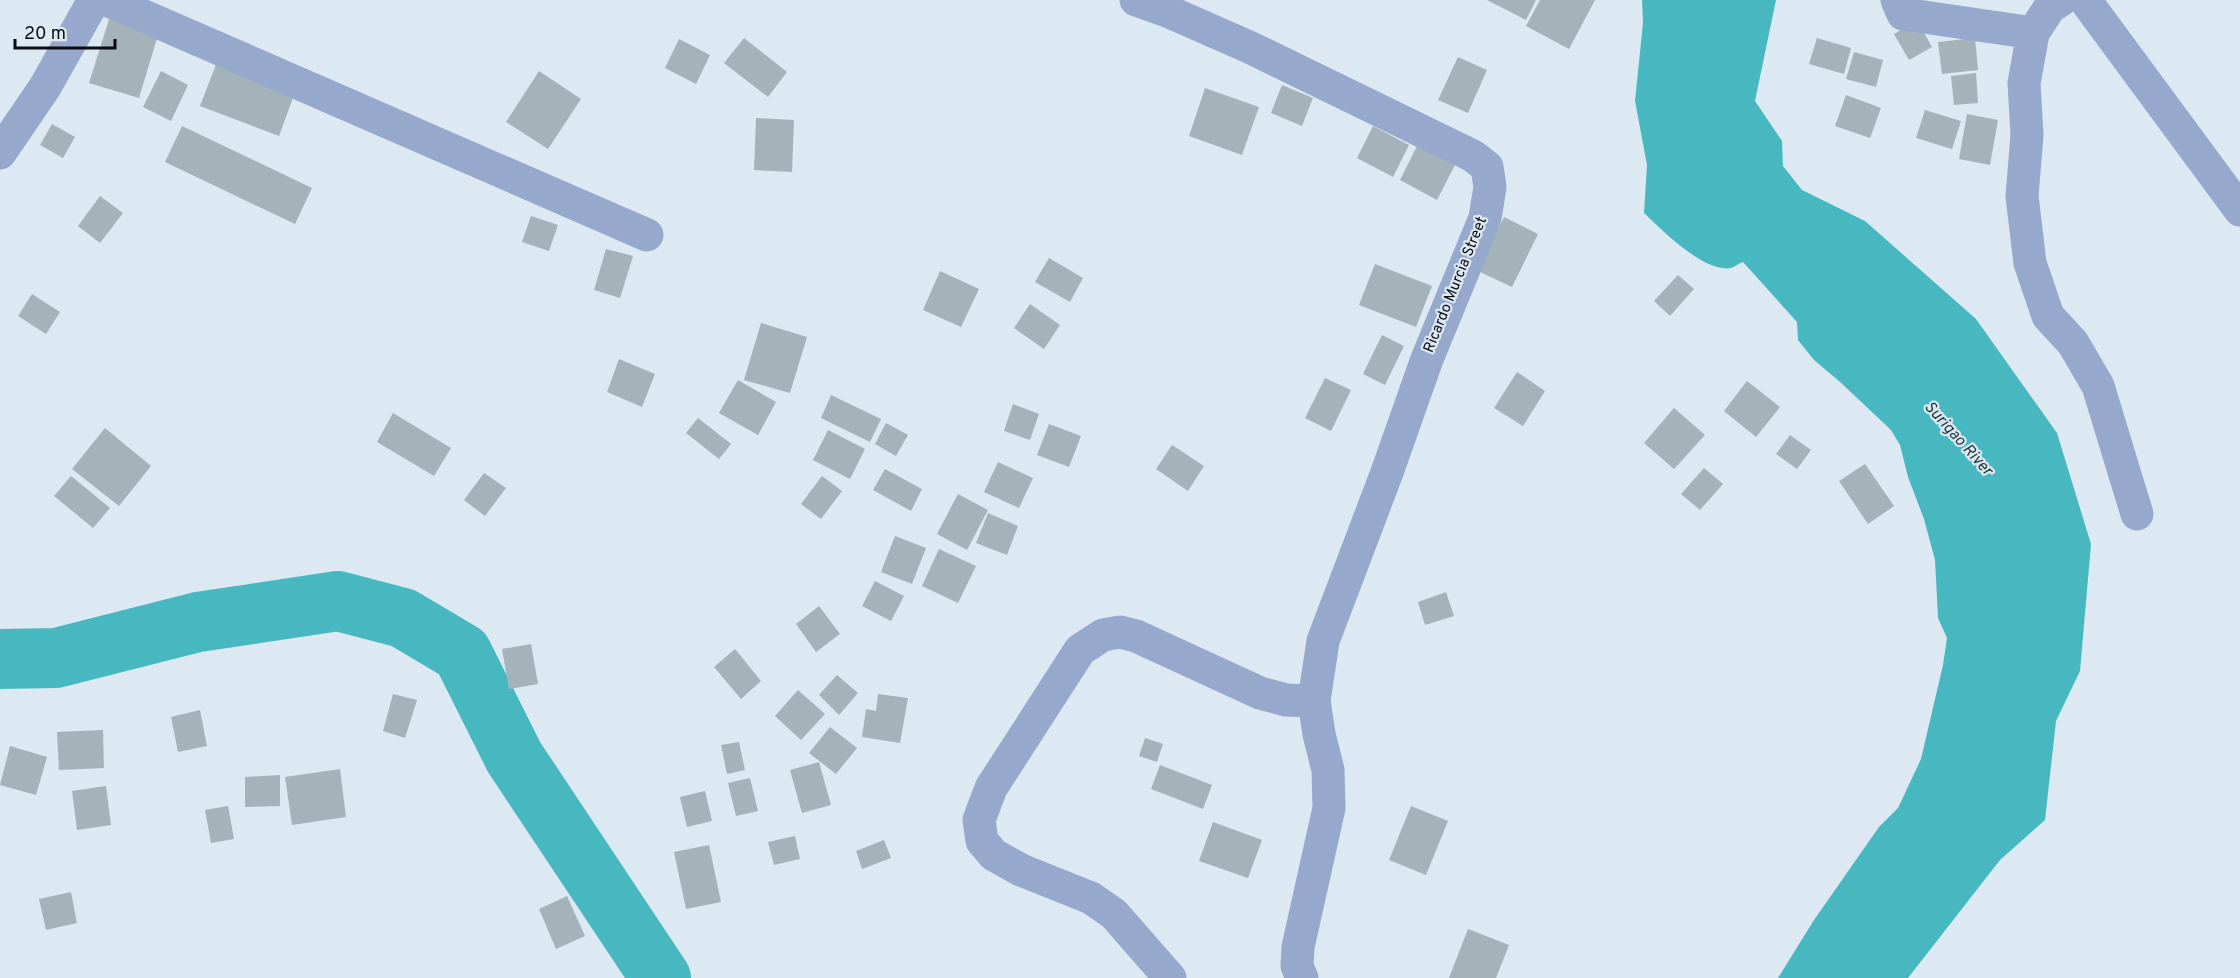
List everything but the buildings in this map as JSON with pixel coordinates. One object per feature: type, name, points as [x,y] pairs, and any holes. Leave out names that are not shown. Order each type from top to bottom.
[{"type":"street","points":[[0,153],[45,87],[94,0]]},
{"type":"street","points":[[107,0],[647,235]]},
{"type":"street","name":"Ricardo Murcia Street","points":[[1136,0],[1249,47],[1473,156],[1487,167],[1490,186],[1485,218],[1427,358],[1386,475],[1323,641],[1314,701]]},
{"type":"street","points":[[1897,0],[1903,14],[2033,33]]},
{"type":"street","points":[[2061,0],[2049,7],[2033,33],[2024,83],[2027,135],[2022,196],[2030,263],[2048,316],[2073,343],[2098,387],[2137,514]]},
{"type":"street","points":[[2085,0],[2240,210]]},
{"type":"street","points":[[1170,978],[1114,914],[1091,898],[1021,870],[994,855],[982,841],[979,820],[991,788],[1080,650],[1103,635],[1120,632],[1136,636],[1260,693],[1286,700],[1314,701],[1318,734],[1328,770],[1329,808],[1298,947],[1297,966],[1302,978]]},
{"type":"water","name":"Surigao River","points":[[1642,0],[1776,0],[1755,101],[1782,141],[1783,166],[1802,190],[1865,221],[1976,319],[2057,433],[2091,544],[2080,671],[2056,721],[2045,820],[2000,860],[1908,978],[1778,978],[1814,920],[1879,827],[1898,808],[1921,759],[1947,638],[1938,618],[1935,560],[1924,519],[1908,477],[1900,445],[1891,430],[1814,360],[1798,340],[1797,322],[1743,262],[1731,268],[1720,268],[1709,264],[1684,249],[1644,213],[1647,165],[1635,101],[1643,23]]},
{"type":"waterway","points":[[0,659],[56,658],[198,622],[338,601],[403,618],[462,653],[514,757],[661,978]]}]
